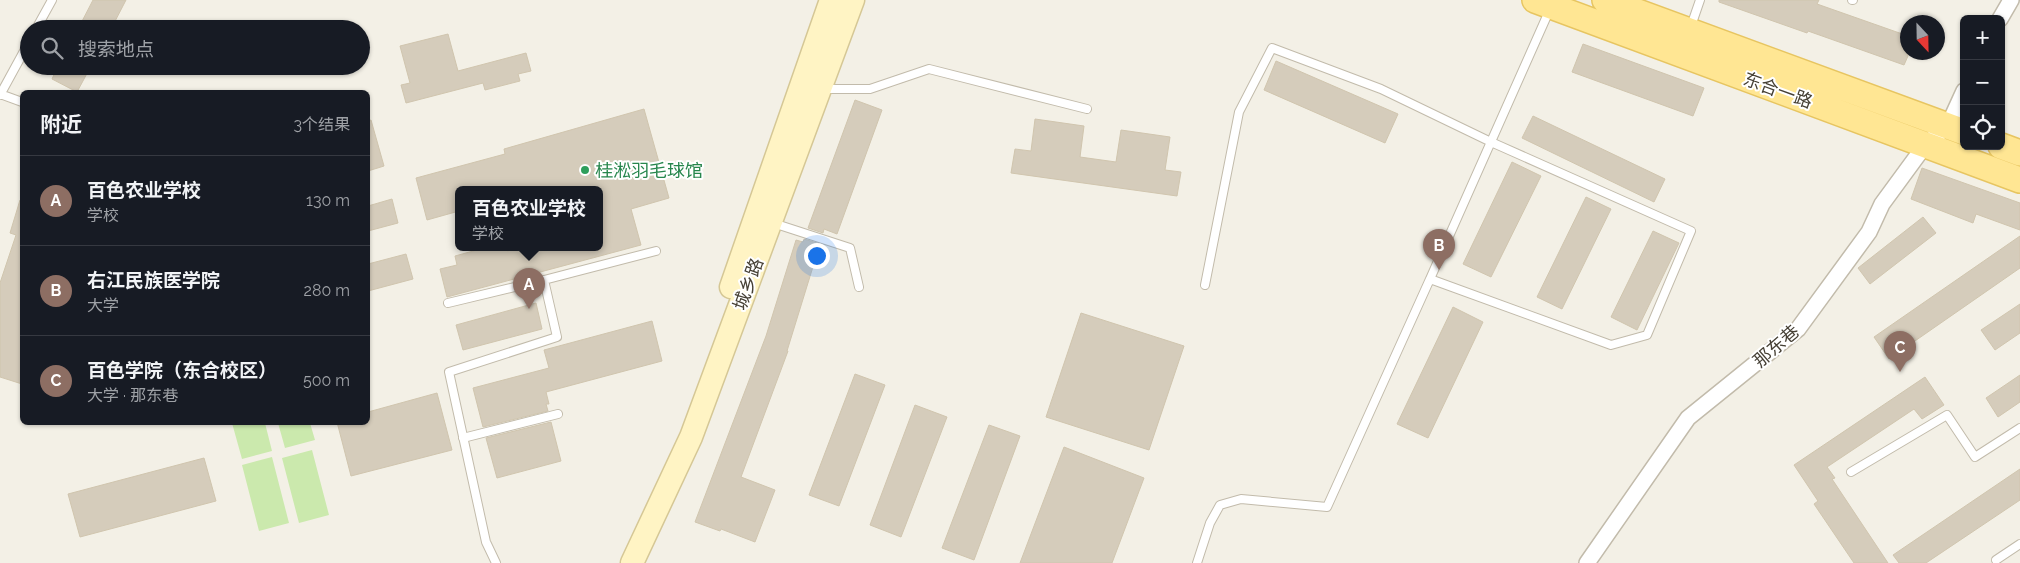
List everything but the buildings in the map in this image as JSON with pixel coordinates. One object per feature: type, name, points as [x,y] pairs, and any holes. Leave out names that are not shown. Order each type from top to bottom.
[{"type":"main road","name":"城乡路","points":[[619,563],[680,432],[831,0]]},
{"type":"main road","name":"城乡路","points":[[632,563],[691,437],[853,0]]},
{"type":"main road","name":"东合一路","points":[[1606,0],[1956,129]]},
{"type":"main road","name":"东合一路","points":[[1543,3],[2020,180]]},
{"type":"main road","points":[[2005,147],[2020,153]]},
{"type":"street","points":[[2002,15],[2011,0]]},
{"type":"street","name":"那东巷","points":[[1587,563],[1688,418],[1798,329],[1869,232],[1882,204],[1926,144],[1956,129],[1961,105]]},
{"type":"lane","points":[[41,20],[52,0]]},
{"type":"lane","points":[[1689,31],[1700,0]]},
{"type":"lane","points":[[1197,563],[1210,523],[1220,505],[1241,499],[1327,507],[1491,142],[1543,3]]},
{"type":"lane","points":[[1205,285],[1239,112],[1272,48],[1381,88],[1491,142],[1692,231],[1646,335],[1611,345],[1430,278]]},
{"type":"lane","points":[[20,58],[0,94],[20,101]]},
{"type":"lane","points":[[820,89],[870,88],[929,69],[1087,109]]},
{"type":"lane","points":[[771,222],[850,248],[859,287]]},
{"type":"lane","points":[[448,303],[656,250]]},
{"type":"lane","points":[[496,563],[486,542],[449,372],[557,337],[544,280]]},
{"type":"lane","points":[[463,438],[558,414]]},
{"type":"lane","points":[[1850,472],[1947,415],[1975,457],[2020,428]]},
{"type":"lane","points":[[1996,560],[2020,544]]},
{"type":"green space","points":[[233,425],[266,425],[272,451],[242,459]]},
{"type":"green space","points":[[279,425],[311,425],[315,440],[285,448]]},
{"type":"green space","points":[[312,450],[329,515],[299,523],[282,458]]},
{"type":"green space","points":[[272,457],[289,523],[259,531],[242,465]]},
{"type":"place","name":"桂淞羽毛球馆","points":[[585,170]]},
{"type":"place","name":"右江民族医学院","points":[[1439,270]]},
{"type":"place","name":"百色农业学校","points":[[529,309]]},
{"type":"place","name":"百色学院（东合校区）","points":[[1900,372]]}]
